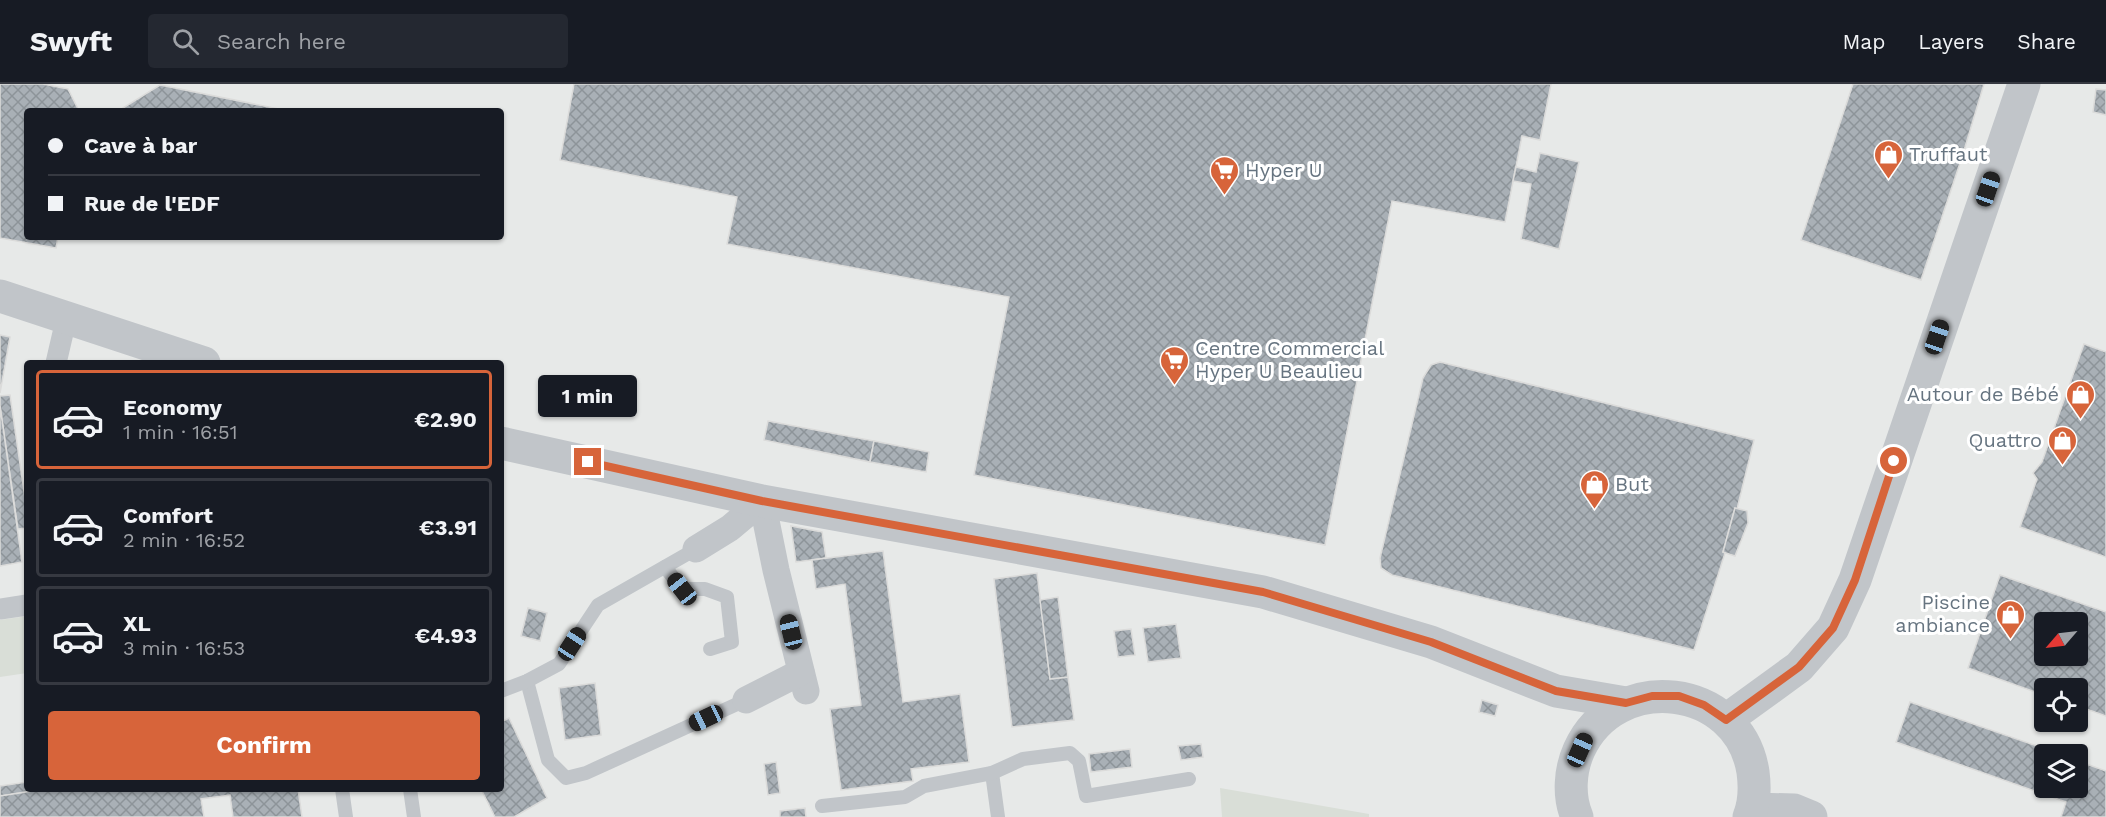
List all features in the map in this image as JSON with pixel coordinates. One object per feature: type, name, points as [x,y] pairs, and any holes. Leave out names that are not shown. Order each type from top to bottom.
[{"type":"street","points":[[1726,720],[1799,667],[1833,628],[1838,618],[1855,580],[2024,84]]},
{"type":"street","points":[[0,296],[66,320],[194,360]]},
{"type":"street","points":[[57,360],[66,320]]},
{"type":"street","points":[[504,444],[762,501],[1263,592],[1431,642],[1556,691],[1626,703]]},
{"type":"street","points":[[696,549],[730,528],[762,501]]},
{"type":"street","points":[[746,700],[804,682],[776,570],[762,501]]},
{"type":"street","points":[[0,609],[24,605]]},
{"type":"street","points":[[1556,691],[1585,738]]},
{"type":"street","points":[[1573,815],[1571,786],[1575,761],[1585,738],[1603,717],[1626,703],[1652,696],[1679,696],[1704,705],[1726,720],[1742,740],[1752,764],[1755,786],[1751,813],[1794,810],[1810,817]]},
{"type":"lane","points":[[504,690],[559,664],[598,605],[696,549]]},
{"type":"lane","points":[[665,567],[682,589],[705,589],[727,597],[732,642],[710,649]]},
{"type":"lane","points":[[527,681],[548,760],[566,778],[586,773],[746,700]]},
{"type":"lane","points":[[822,806],[905,797],[924,786],[992,773],[1023,759],[1070,753],[1079,761],[1086,796],[1189,779]]},
{"type":"lane","points":[[992,773],[998,817]]},
{"type":"lane","points":[[342,792],[346,817]]},
{"type":"lane","points":[[410,792],[414,817]]},
{"type":"shaded area","points":[[0,84],[2106,84],[2106,817],[0,817]]},
{"type":"shaded area","points":[[24,616],[24,673],[0,677],[0,620]]},
{"type":"shaded area","points":[[1220,788],[1369,814],[1369,817],[1222,817]]},
{"type":"building","points":[[0,84],[43,84],[68,89],[78,108],[24,108],[24,240],[57,240],[56,248],[0,238]]},
{"type":"building","name":"Centre Commercial Hyper U Beaulieu","points":[[574,84],[1551,84],[1540,140],[1522,136],[1505,222],[1392,201],[1325,545],[974,475],[1009,297],[727,244],[737,197],[560,160]]},
{"type":"building","name":"Truffaut","points":[[1853,84],[1984,84],[1921,280],[1801,240]]},
{"type":"building","points":[[160,85],[274,108],[123,108]]},
{"type":"building","points":[[2096,89],[2106,90],[2106,115],[2093,112]]},
{"type":"building","points":[[1540,153],[1579,162],[1559,249],[1521,239],[1531,184],[1513,181],[1516,167],[1536,172]]},
{"type":"building","points":[[0,335],[10,337],[0,393]]},
{"type":"building","points":[[2084,344],[2106,352],[2106,557],[2020,527],[2037,479],[2033,473],[2042,462]]},
{"type":"building","points":[[1440,362],[1754,440],[1737,509],[1735,508],[1723,552],[1725,553],[1694,650],[1392,575],[1381,568],[1380,558],[1423,378],[1431,365]]},
{"type":"building","points":[[10,395],[24,491],[24,528],[18,529],[0,396]]},
{"type":"building","points":[[0,406],[22,562],[0,566]]},
{"type":"building","points":[[768,421],[874,441],[870,462],[764,440]]},
{"type":"building","points":[[874,441],[929,452],[926,472],[870,462]]},
{"type":"building","points":[[1735,508],[1747,511],[1748,523],[1735,556],[1723,552]]},
{"type":"building","points":[[791,526],[822,532],[826,558],[796,562]]},
{"type":"building","points":[[883,551],[903,702],[960,694],[969,762],[911,769],[913,781],[841,790],[830,709],[861,705],[845,584],[816,589],[812,560]]},
{"type":"building","points":[[1037,573],[1050,679],[1068,677],[1074,720],[1012,727],[994,579]]},
{"type":"building","name":"Piscine ambiance","points":[[2000,575],[2106,612],[2106,716],[2088,710],[2088,678],[2034,678],[2034,691],[1968,668]]},
{"type":"building","points":[[1058,597],[1068,677],[1050,679],[1040,600]]},
{"type":"building","points":[[528,608],[547,613],[540,641],[521,636]]},
{"type":"building","points":[[1176,624],[1181,658],[1148,662],[1143,628]]},
{"type":"building","points":[[1131,629],[1135,655],[1118,657],[1114,631]]},
{"type":"building","points":[[595,683],[601,735],[565,740],[559,688]]},
{"type":"building","points":[[1482,700],[1498,705],[1495,716],[1479,712]]},
{"type":"building","points":[[1910,702],[2034,745],[2034,791],[1896,742]]},
{"type":"building","points":[[509,718],[547,798],[514,817],[495,817],[482,792],[504,792],[504,720]]},
{"type":"building","points":[[1201,744],[1203,757],[1181,760],[1178,746]]},
{"type":"building","points":[[1130,749],[1132,767],[1091,772],[1089,754]]},
{"type":"building","points":[[776,762],[780,793],[768,795],[764,764]]},
{"type":"building","points":[[2088,765],[2106,771],[2106,817],[2061,817],[2066,802],[2055,798],[2088,798]]},
{"type":"building","points":[[24,782],[24,792],[26,792],[0,796],[0,786]]},
{"type":"building","points":[[26,792],[298,792],[302,817],[233,817],[230,795],[201,799],[204,817],[0,817],[0,796]]},
{"type":"building","points":[[805,808],[806,817],[780,817],[780,811]]},
{"type":"place","name":"Truffaut","points":[[1888,180]]},
{"type":"place","name":"Hyper U","points":[[1224,196]]},
{"type":"place","name":"Centre Commercial Hyper U Beaulieu","points":[[1174,386]]},
{"type":"place","name":"Autour de Bébé","points":[[2080,420]]},
{"type":"place","name":"Quattro","points":[[2063,466]]},
{"type":"place","name":"But","points":[[1594,510]]},
{"type":"place","name":"Piscine ambiance","points":[[2011,640]]},
{"type":"route","points":[[588,462],[762,501],[1263,592],[1431,642],[1556,691],[1626,703],[1652,696],[1679,696],[1704,705],[1726,720],[1799,667],[1833,628],[1855,580],[1894,461]]}]
